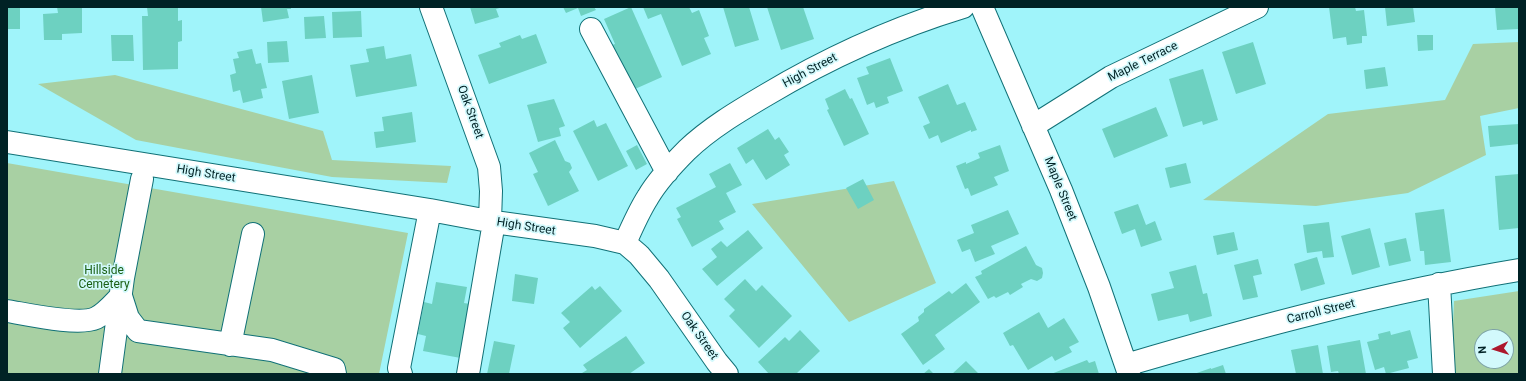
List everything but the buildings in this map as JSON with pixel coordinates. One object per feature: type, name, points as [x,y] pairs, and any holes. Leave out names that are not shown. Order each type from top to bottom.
[{"type":"street","name":"Oak Street","points":[[431,7],[489,167],[492,222],[468,374]]},
{"type":"street","name":"High Street","points":[[7,142],[430,210],[492,222],[595,236],[625,243],[648,196],[667,172],[688,150],[735,113],[791,80],[867,42],[929,17],[963,7]]},
{"type":"street","name":"Maple Street","points":[[982,7],[1061,190],[1093,273],[1127,370]]},
{"type":"street","name":"Maple Terrace","points":[[1033,126],[1111,77],[1257,7]]},
{"type":"street","points":[[591,29],[667,172]]},
{"type":"street","points":[[111,364],[121,296],[142,179]]},
{"type":"street","points":[[401,374],[399,368],[430,210]]},
{"type":"street","points":[[230,345],[253,234]]},
{"type":"street","name":"Oak Street","points":[[625,243],[639,255],[659,279],[727,374]]},
{"type":"street","name":"Carroll Street","points":[[1127,370],[1235,334],[1381,297],[1440,284],[1519,270]]},
{"type":"street","points":[[1440,284],[1444,374]]},
{"type":"street","points":[[7,311],[76,321],[94,319],[104,313],[121,296]]},
{"type":"street","points":[[121,296],[128,318],[138,331],[272,350],[334,368],[335,374]]},
{"type":"street","points":[[94,319],[104,334],[111,364]]},
{"type":"street","points":[[111,364],[138,331]]},
{"type":"green space","points":[[1519,42],[1519,108],[1480,116],[1486,155],[1408,193],[1316,206],[1203,200],[1328,114],[1445,100],[1473,44]]},
{"type":"green space","points":[[115,75],[323,131],[332,160],[451,166],[447,183],[332,177],[136,140],[38,84]]},
{"type":"green space","name":"Hillside Cemetery","points":[[7,163],[408,233],[379,374],[7,374]]},
{"type":"green space","points":[[894,181],[936,283],[849,322],[752,204]]},
{"type":"green space","points":[[1519,291],[1519,374],[1451,374],[1454,301]]}]
